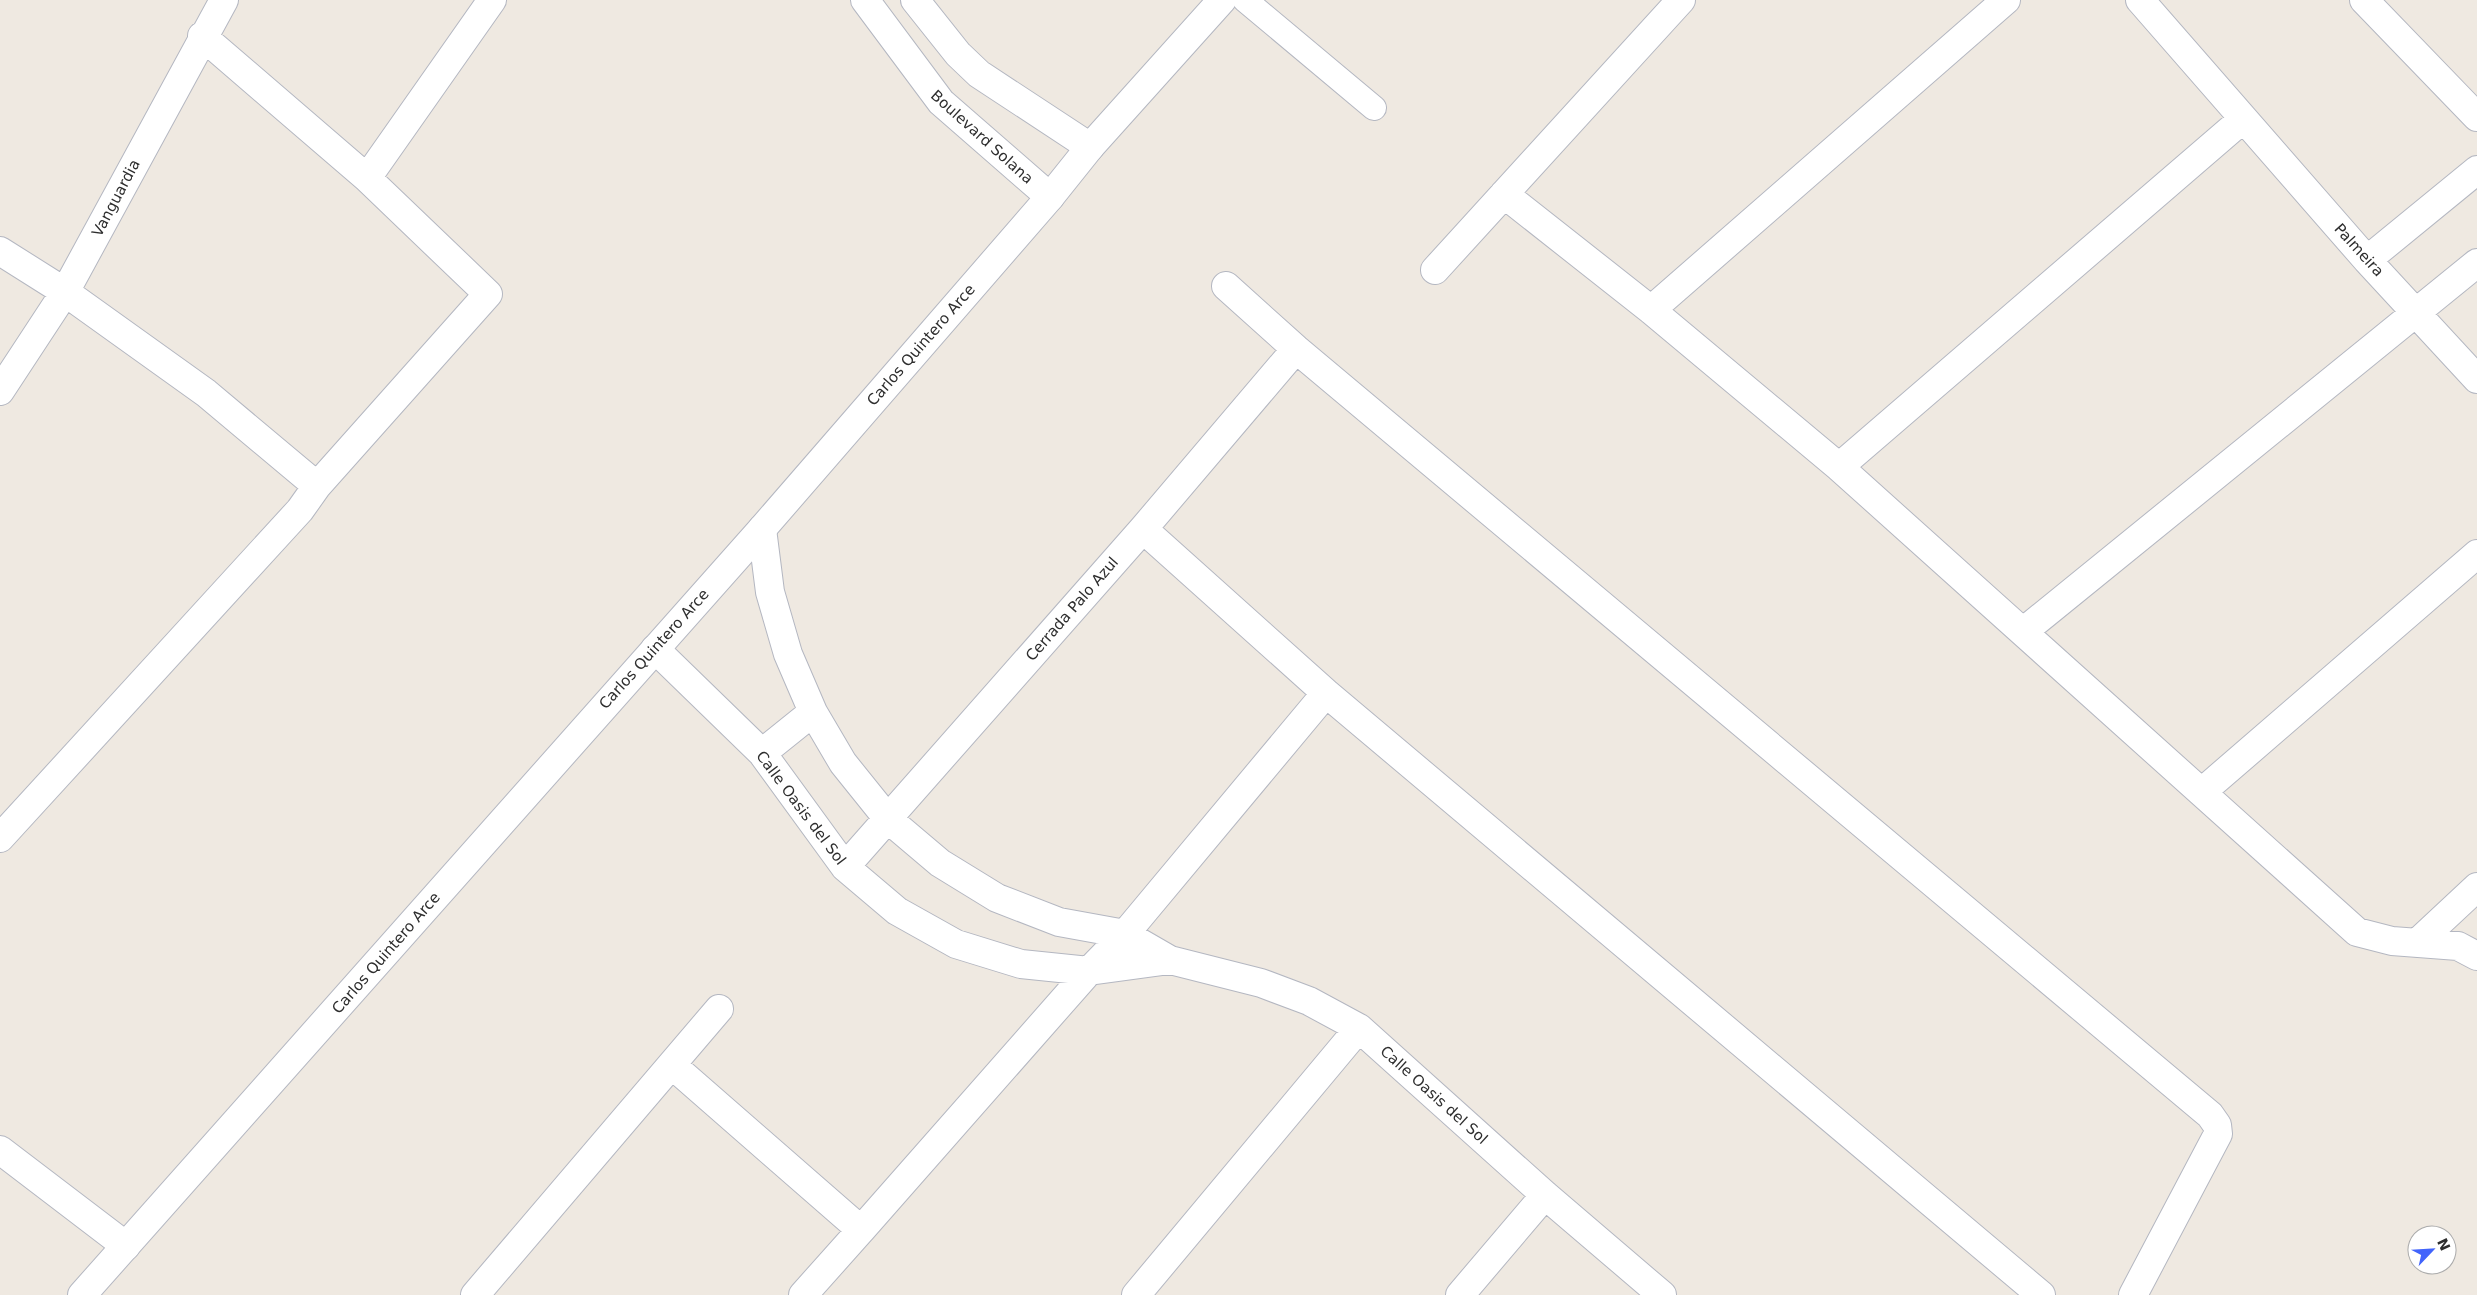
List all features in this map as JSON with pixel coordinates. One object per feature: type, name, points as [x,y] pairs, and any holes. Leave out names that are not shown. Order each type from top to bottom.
[{"type":"street","name":"Vanguardia","points":[[0,390],[65,292],[202,36],[224,0]]},
{"type":"street","points":[[367,178],[492,0]]},
{"type":"street","name":"Boulevard Solana","points":[[865,0],[940,102],[1050,197]]},
{"type":"street","name":"Carlos Quintero Arce","points":[[82,1295],[762,529],[1050,197],[1090,148],[1222,0]]},
{"type":"street","points":[[1434,270],[1681,0]]},
{"type":"street","points":[[1651,310],[2006,0]]},
{"type":"street","name":"Palmeira","points":[[2140,0],[2367,260],[2477,379]]},
{"type":"street","points":[[2364,0],[2477,117]]},
{"type":"street","points":[[920,2],[958,54],[979,74],[1090,148]]},
{"type":"street","points":[[0,838],[300,510],[317,486],[488,294],[367,178],[202,36]]},
{"type":"street","points":[[1839,466],[2242,119]]},
{"type":"street","points":[[2367,260],[2477,170]]},
{"type":"street","points":[[1504,194],[1651,310],[1839,466],[2203,791],[2357,932],[2375,938],[2458,946],[2477,956]]},
{"type":"street","points":[[0,252],[65,292],[206,393],[317,486]]},
{"type":"street","points":[[2024,631],[2477,263]]},
{"type":"street","points":[[1226,286],[1296,350],[2210,1115],[2217,1125],[2218,1134],[2133,1295]]},
{"type":"street","name":"Cerrada Palo Azul","points":[[845,867],[1143,530],[1296,350]]},
{"type":"street","name":"Calle Oasis del Sol","points":[[762,529],[773,601],[788,654],[813,712],[843,763],[888,819],[940,863],[997,898],[1059,922],[1125,934],[1170,960],[1261,983],[1309,1000],[1359,1028],[1545,1195],[1662,1295]]},
{"type":"street","points":[[1143,530],[1326,693],[2041,1295]]},
{"type":"street","points":[[2203,791],[2477,554]]},
{"type":"street","name":"Calle Oasis del Sol","points":[[655,649],[762,753],[845,867],[897,910],[956,944],[1021,964],[1088,971],[1170,960]]},
{"type":"street","points":[[803,1295],[1088,971],[1125,934],[1326,693]]},
{"type":"street","points":[[762,753],[813,712]]},
{"type":"street","points":[[2417,943],[2477,887]]},
{"type":"street","points":[[475,1295],[719,1009]]},
{"type":"street","points":[[1136,1295],[1359,1028]]},
{"type":"street","points":[[672,1065],[861,1230]]},
{"type":"street","points":[[0,1150],[126,1246]]},
{"type":"street","points":[[1460,1295],[1545,1195]]},
{"type":"lane","points":[[1245,0],[1374,108]]}]
